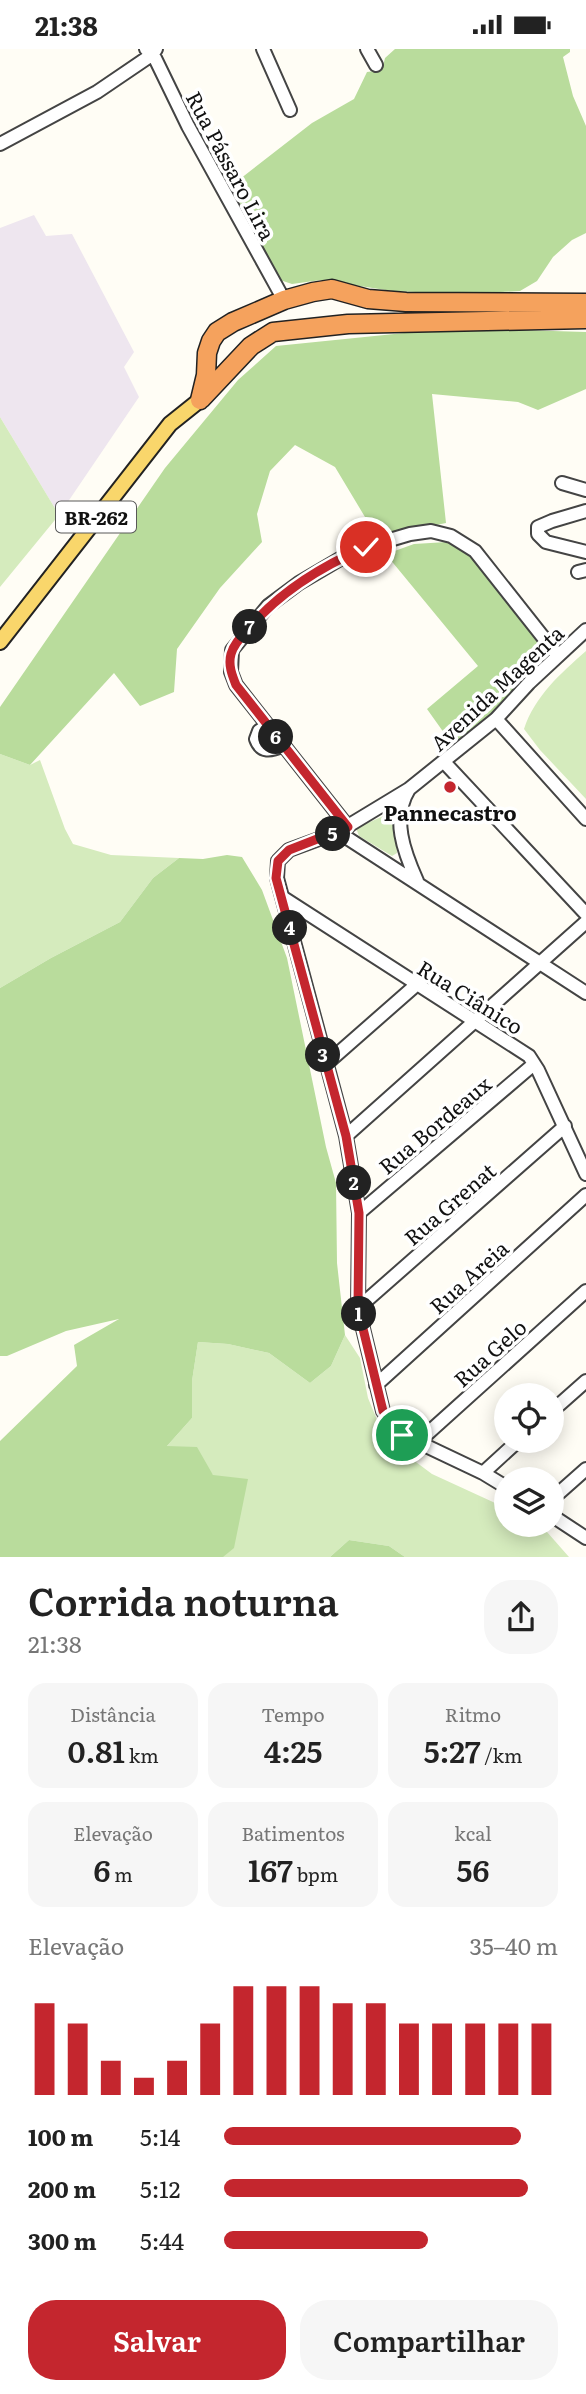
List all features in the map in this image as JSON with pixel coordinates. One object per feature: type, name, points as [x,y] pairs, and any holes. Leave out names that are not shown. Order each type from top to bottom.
[{"type":"highway","points":[[201,400],[211,341],[217,332],[233,322],[284,300],[332,289],[368,299],[406,302],[586,303]]},
{"type":"highway","name":"BR-262","points":[[201,400],[251,346],[273,331],[322,325],[586,319]]},
{"type":"highway","points":[[233,322],[233,334],[239,341],[251,346]]},
{"type":"main road","name":"BR-262","points":[[0,642],[170,424],[201,400]]},
{"type":"street","points":[[263,49],[290,110]]},
{"type":"street","points":[[367,49],[376,65]]},
{"type":"street","points":[[0,144],[97,92],[152,51]]},
{"type":"street","name":"Rua Pássaro Lira","points":[[152,51],[188,126],[284,300]]},
{"type":"street","points":[[562,483],[586,489]]},
{"type":"street","points":[[586,511],[538,527],[538,534],[547,542],[586,552]]},
{"type":"street","points":[[558,656],[475,551],[451,536],[431,531],[410,534],[366,547],[299,583],[268,606],[232,650],[230,672],[236,685],[343,829],[392,866],[586,993]]},
{"type":"street","points":[[350,541],[366,547]]},
{"type":"street","name":"Avenida Magenta","points":[[282,897],[276,878],[278,861],[289,850],[343,829],[409,789],[496,719],[586,629]]},
{"type":"street","points":[[496,719],[586,819]]},
{"type":"street","points":[[268,725],[259,731],[256,739],[259,747],[264,750],[283,745]]},
{"type":"street","points":[[444,762],[586,914]]},
{"type":"street","points":[[409,789],[401,802],[403,852],[417,881]]},
{"type":"street","points":[[392,866],[403,863],[406,858]]},
{"type":"street","points":[[282,897],[346,1136],[359,1213],[358,1308],[383,1411],[402,1435],[494,1480]]},
{"type":"street","name":"Rua Ciânico","points":[[282,897],[529,1056],[586,1174]]},
{"type":"street","points":[[346,1136],[586,922]]},
{"type":"street","points":[[326,1064],[416,985]]},
{"type":"street","name":"Rua Bordeaux","points":[[359,1213],[534,1064]]},
{"type":"street","name":"Rua Grenat","points":[[358,1308],[565,1126]]},
{"type":"street","name":"Rua Areia","points":[[376,1385],[586,1195]]},
{"type":"street","name":"Rua Gelo","points":[[417,1443],[586,1291]]},
{"type":"street","points":[[564,1400],[586,1381]]},
{"type":"street","points":[[483,1473],[505,1453]]},
{"type":"street","points":[[564,1488],[586,1469]]},
{"type":"street","points":[[564,1524],[586,1538]]},
{"type":"shaded area","points":[[34,215],[46,236],[72,234],[134,352],[124,367],[139,397],[59,515],[0,417],[0,228]]},
{"type":"green space","points":[[395,49],[570,49],[563,57],[573,96],[586,126],[586,233],[572,240],[553,257],[537,281],[520,291],[463,294],[392,291],[321,280],[292,284],[280,280],[231,186],[312,123],[354,99],[367,72],[382,70],[385,58]]},
{"type":"green space","points":[[414,332],[586,332],[586,389],[538,410],[518,402],[432,394],[446,523],[377,537],[335,467],[295,445],[270,471],[257,514],[262,542],[220,588],[177,649],[174,692],[140,706],[114,673],[30,765],[0,754],[0,707],[165,468],[238,380],[276,346]]},
{"type":"green space","points":[[0,417],[59,515],[0,587]]},
{"type":"green space","points":[[447,542],[472,556],[552,659],[493,716],[454,747],[427,709],[478,666],[389,558],[378,557],[414,544]]},
{"type":"green space","points":[[586,651],[586,799],[524,729],[542,696]]},
{"type":"green space","points":[[0,754],[30,765],[40,760],[73,844],[111,855],[179,858],[153,878],[120,922],[0,988]]},
{"type":"green space","points":[[395,811],[397,853],[392,856],[359,836],[356,828]]},
{"type":"green space","points":[[227,855],[242,857],[262,890],[287,958],[326,1147],[336,1183],[337,1263],[345,1335],[331,1366],[310,1383],[269,1353],[228,1344],[198,1342],[192,1381],[192,1418],[167,1446],[197,1447],[213,1475],[248,1479],[234,1548],[223,1557],[0,1557],[0,1441],[77,1366],[74,1345],[119,1319],[66,1331],[7,1356],[0,1356],[0,988],[120,922],[153,878],[179,858],[203,859]]},
{"type":"green space","points":[[345,1335],[360,1358],[368,1398],[385,1439],[432,1474],[494,1502],[494,1537],[551,1537],[569,1557],[405,1557],[389,1546],[349,1540],[330,1557],[222,1557],[213,1475],[167,1446],[192,1418],[192,1381],[198,1342],[228,1344],[269,1353],[310,1383],[331,1366]]},
{"type":"green space","points":[[349,1540],[389,1546],[405,1557],[330,1557]]},
{"type":"place","name":"Pannecastro","points":[[450,787]]},
{"type":"route","points":[[366,547],[299,583],[268,606],[232,650],[230,672],[236,685],[348,827],[289,850],[278,861],[276,878],[346,1136],[359,1213],[358,1308],[383,1411],[402,1435]]}]
